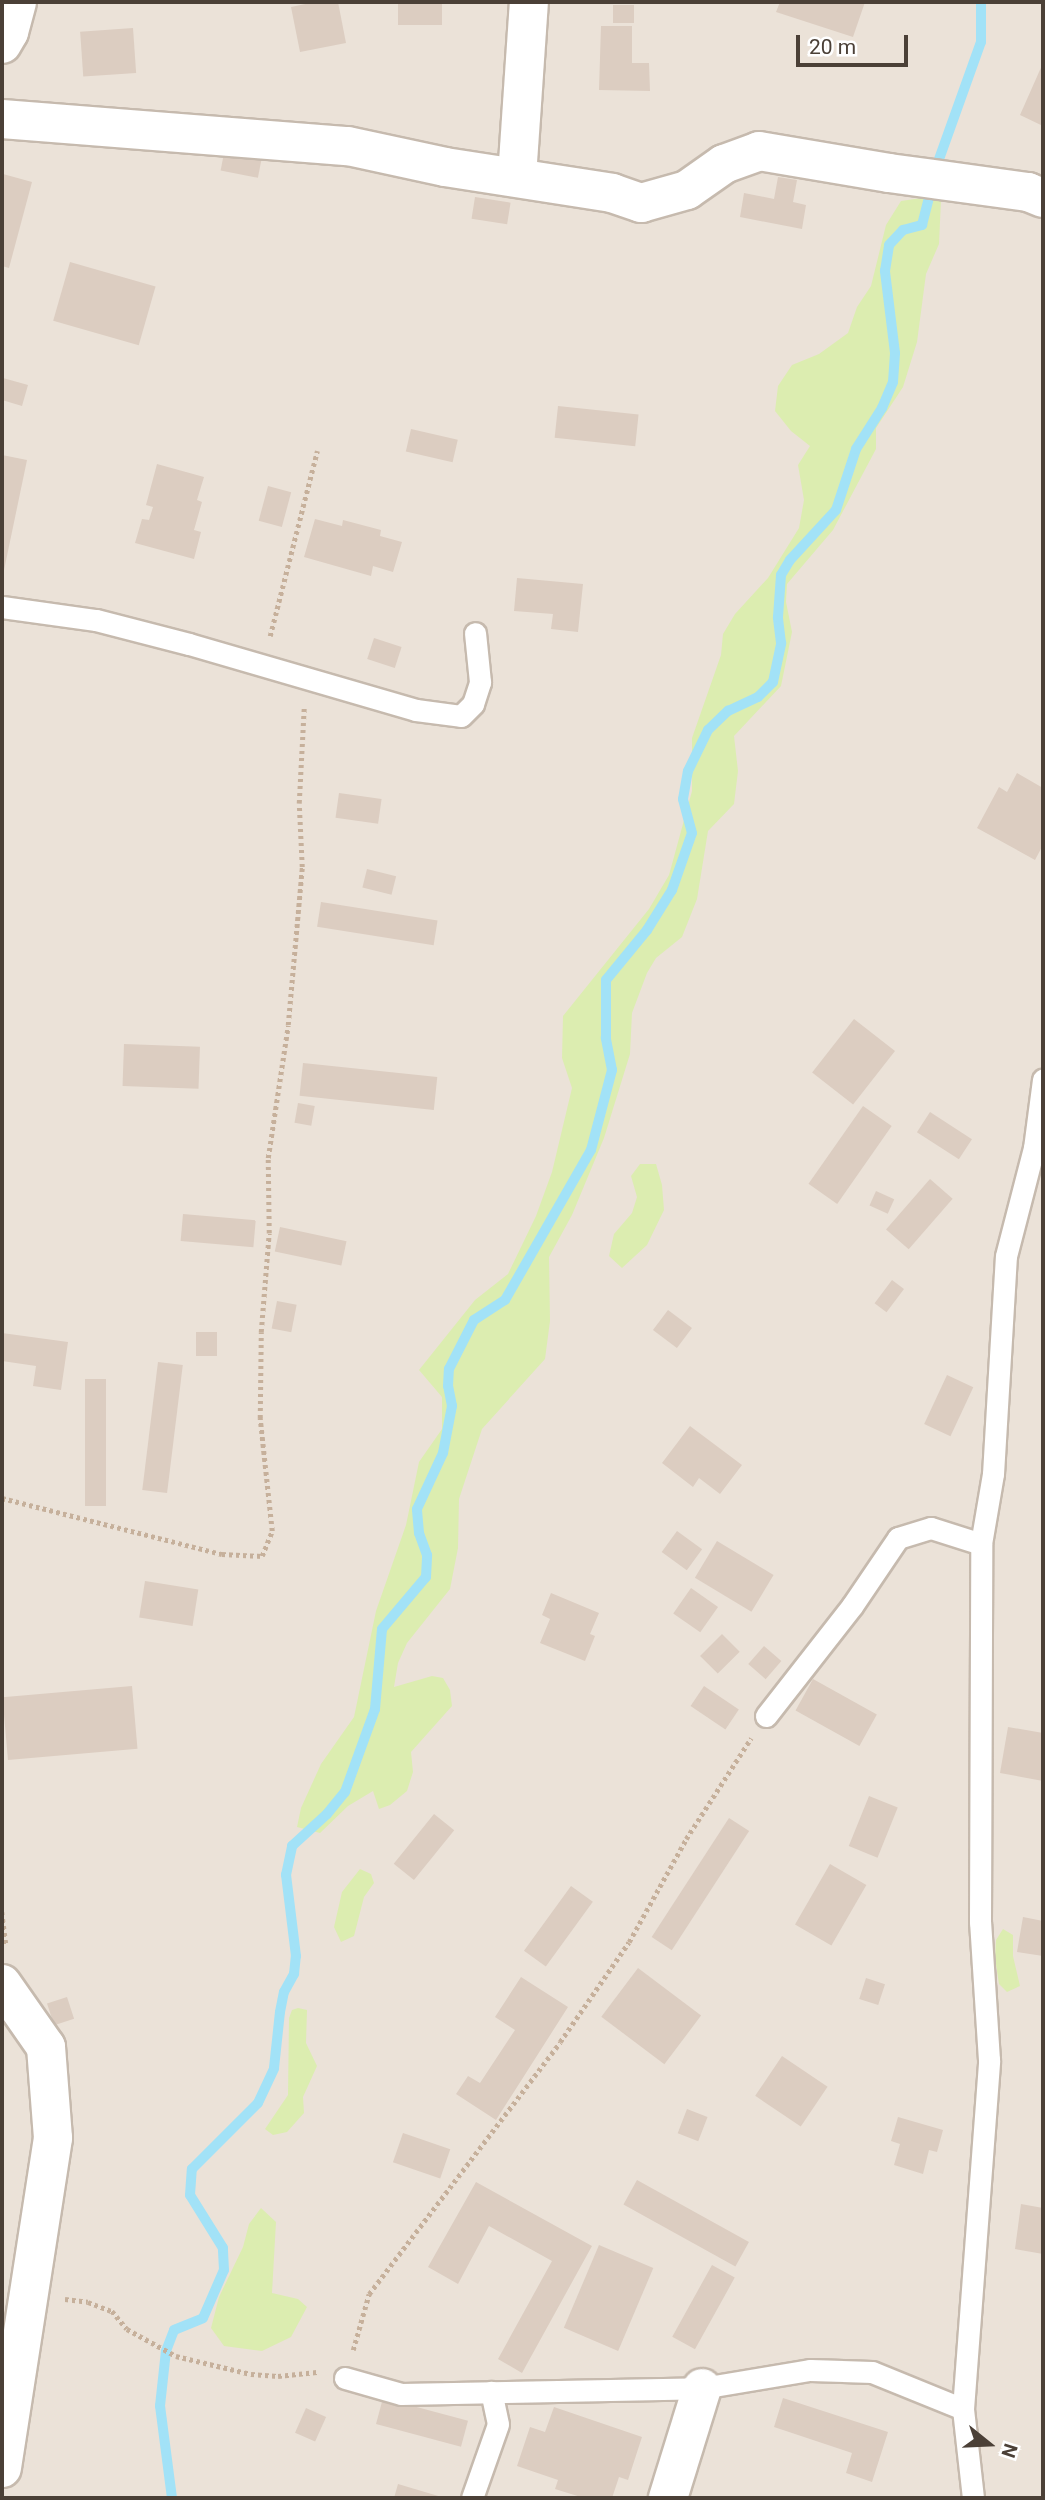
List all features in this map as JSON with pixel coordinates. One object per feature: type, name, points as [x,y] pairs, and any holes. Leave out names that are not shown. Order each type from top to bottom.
[{"type":"street","points":[[2,44],[9,32],[17,2]]},
{"type":"street","points":[[517,177],[528,2]]},
{"type":"street","points":[[2,119],[348,146],[445,167],[612,193],[641,203],[687,191],[724,164],[759,151],[889,173],[993,186],[1043,198]]},
{"type":"street","points":[[2,1984],[46,2047],[53,2138],[2,2468]]},
{"type":"street","points":[[668,2498],[702,2388]]},
{"type":"lane","points":[[2,607],[96,620],[416,710],[461,716],[473,704],[480,682],[475,633]]},
{"type":"lane","points":[[973,2498],[963,2409],[989,2060],[981,1922],[981,1544],[993,1474],[1006,1256],[1034,1148],[1043,1080]]},
{"type":"lane","points":[[766,1716],[852,1606],[898,1538],[931,1528],[981,1544]]},
{"type":"lane","points":[[345,2378],[401,2394],[702,2388],[810,2370],[872,2372],[963,2409]]},
{"type":"lane","points":[[472,2498],[498,2424],[491,2392]]},
{"type":"path","points":[[261,667],[317,451]]},
{"type":"path","points":[[2,1498],[222,1554],[262,1556],[272,1531],[260,1418],[261,1332],[270,1233],[268,1158],[288,1025],[302,867],[299,803],[304,703],[301,678]]},
{"type":"path","points":[[30,2294],[88,2302],[112,2311],[127,2329],[176,2356],[251,2374],[278,2376],[318,2372],[345,2378],[369,2294],[473,2152],[560,2042],[629,1942],[686,1839],[766,1716]]},
{"type":"shaded area","points":[[2,2],[1043,2],[1043,2498],[2,2498]]},
{"type":"green space","points":[[928,197],[941,200],[939,244],[926,274],[917,342],[903,387],[876,428],[876,449],[833,530],[787,584],[786,602],[792,632],[781,686],[734,736],[738,771],[734,804],[708,831],[697,899],[682,937],[656,958],[647,973],[632,1013],[630,1054],[604,1138],[572,1215],[549,1257],[550,1321],[545,1359],[482,1429],[459,1499],[458,1548],[450,1589],[407,1643],[398,1663],[394,1687],[432,1676],[443,1678],[450,1690],[452,1706],[411,1752],[413,1772],[407,1791],[390,1805],[379,1809],[373,1791],[348,1806],[320,1833],[297,1827],[301,1808],[321,1764],[354,1717],[376,1611],[406,1525],[419,1462],[442,1429],[442,1397],[419,1370],[475,1300],[508,1274],[536,1216],[552,1172],[572,1088],[562,1058],[563,1016],[649,909],[669,875],[692,791],[692,738],[721,655],[723,634],[735,614],[768,578],[799,528],[804,500],[798,465],[810,446],[791,431],[775,411],[778,386],[792,365],[819,354],[848,333],[857,307],[871,286],[886,225],[901,201]]},
{"type":"green space","points":[[640,1164],[656,1164],[662,1185],[664,1210],[647,1245],[622,1268],[609,1256],[614,1234],[632,1213],[637,1197],[631,1176]]},
{"type":"green space","points":[[360,1869],[371,1874],[374,1883],[364,1897],[354,1936],[341,1942],[334,1927],[342,1892]]},
{"type":"green space","points":[[1003,1929],[1013,1935],[1013,1956],[1020,1986],[1007,1992],[999,1984],[995,1958],[996,1940]]},
{"type":"green space","points":[[292,2010],[307,2010],[306,2043],[317,2066],[303,2097],[304,2113],[287,2132],[273,2135],[265,2129],[288,2095],[289,2018]]},
{"type":"green space","points":[[261,2208],[276,2222],[272,2293],[298,2299],[307,2307],[291,2337],[262,2351],[224,2346],[211,2328],[219,2297],[243,2247],[249,2224]]},
{"type":"building","points":[[315,2],[338,2],[346,43],[300,52],[291,7]]},
{"type":"building","points":[[398,2],[442,2],[442,25],[398,25]]},
{"type":"building","points":[[780,2],[865,2],[853,37],[776,12]]},
{"type":"building","points":[[613,5],[634,5],[634,23],[613,23]]},
{"type":"building","points":[[601,26],[632,26],[632,63],[649,63],[650,91],[599,90]]},
{"type":"building","points":[[133,28],[136,73],[83,77],[80,32]]},
{"type":"building","points":[[1043,63],[1043,126],[1020,115]]},
{"type":"building","points":[[225,148],[262,155],[258,178],[221,171]]},
{"type":"building","points":[[3,174],[32,182],[9,268],[2,266]]},
{"type":"building","points":[[778,177],[797,180],[793,202],[806,205],[802,229],[740,217],[744,193],[774,199]]},
{"type":"building","points":[[475,197],[511,203],[507,224],[472,219]]},
{"type":"building","points":[[70,262],[156,287],[139,345],[53,321]]},
{"type":"building","points":[[3,378],[28,385],[22,406],[2,400]]},
{"type":"building","points":[[558,406],[639,414],[635,446],[555,438]]},
{"type":"building","points":[[411,429],[458,440],[453,462],[406,451]]},
{"type":"building","points":[[2,455],[27,460],[3,575],[2,575]]},
{"type":"building","points":[[157,464],[204,477],[197,500],[202,502],[194,530],[201,532],[194,559],[135,543],[142,519],[149,520],[153,507],[146,505]]},
{"type":"building","points":[[268,486],[291,492],[282,527],[259,521]]},
{"type":"building","points":[[315,519],[342,526],[343,520],[381,530],[380,536],[402,542],[393,572],[373,566],[371,576],[304,557]]},
{"type":"building","points":[[517,578],[583,584],[578,632],[551,629],[553,614],[514,611]]},
{"type":"building","points":[[374,638],[402,647],[395,668],[367,659]]},
{"type":"building","points":[[1017,773],[1043,788],[1043,845],[1035,860],[977,828],[999,787],[1007,792]]},
{"type":"building","points":[[339,793],[382,799],[378,824],[336,818]]},
{"type":"building","points":[[367,869],[396,876],[392,895],[362,887]]},
{"type":"building","points":[[321,902],[438,920],[434,945],[317,927]]},
{"type":"building","points":[[854,1019],[895,1051],[853,1105],[812,1073]]},
{"type":"building","points":[[124,1044],[200,1047],[198,1089],[123,1086]]},
{"type":"building","points":[[303,1063],[437,1077],[434,1110],[300,1096]]},
{"type":"building","points":[[298,1103],[315,1106],[311,1126],[295,1123]]},
{"type":"building","points":[[863,1106],[892,1126],[837,1204],[809,1184]]},
{"type":"building","points":[[930,1112],[972,1139],[959,1159],[917,1132]]},
{"type":"building","points":[[930,1179],[953,1199],[909,1249],[886,1230]]},
{"type":"building","points":[[876,1191],[894,1199],[888,1214],[869,1206]]},
{"type":"building","points":[[183,1214],[256,1220],[253,1247],[181,1241]]},
{"type":"building","points":[[280,1227],[347,1241],[341,1266],[275,1251]]},
{"type":"building","points":[[892,1280],[904,1289],[887,1312],[875,1303]]},
{"type":"building","points":[[277,1301],[297,1305],[291,1332],[272,1328]]},
{"type":"building","points":[[668,1310],[692,1328],[677,1348],[653,1330]]},
{"type":"building","points":[[196,1332],[217,1332],[217,1356],[196,1356]]},
{"type":"building","points":[[2,1333],[68,1342],[61,1390],[33,1386],[36,1366],[2,1361]]},
{"type":"building","points":[[158,1362],[183,1365],[167,1493],[142,1490]]},
{"type":"building","points":[[947,1375],[973,1387],[950,1436],[924,1424]]},
{"type":"building","points":[[85,1379],[106,1379],[106,1506],[85,1506]]},
{"type":"building","points":[[690,1426],[742,1465],[720,1494],[699,1478],[693,1487],[662,1463]]},
{"type":"building","points":[[677,1531],[702,1549],[687,1570],[662,1552]]},
{"type":"building","points":[[717,1541],[774,1575],[751,1612],[695,1578]]},
{"type":"building","points":[[145,1581],[198,1589],[193,1626],[139,1618]]},
{"type":"building","points":[[691,1588],[718,1607],[700,1632],[673,1613]]},
{"type":"building","points":[[551,1593],[599,1613],[590,1634],[595,1636],[585,1661],[540,1643],[550,1619],[542,1615]]},
{"type":"building","points":[[722,1634],[740,1652],[718,1674],[700,1656]]},
{"type":"building","points":[[764,1646],[781,1661],[766,1679],[748,1664]]},
{"type":"building","points":[[813,1679],[877,1714],[859,1746],[796,1710]]},
{"type":"building","points":[[132,1686],[137,1749],[8,1760],[2,1697]]},
{"type":"building","points":[[704,1686],[739,1709],[725,1729],[691,1706]]},
{"type":"building","points":[[1008,1727],[1043,1733],[1043,1781],[1000,1773]]},
{"type":"building","points":[[869,1796],[898,1808],[878,1858],[849,1846]]},
{"type":"building","points":[[434,1814],[454,1830],[414,1880],[394,1864]]},
{"type":"building","points":[[729,1818],[749,1831],[672,1950],[652,1937]]},
{"type":"building","points":[[830,1864],[866,1885],[831,1946],[795,1925]]},
{"type":"building","points":[[571,1886],[593,1902],[546,1967],[524,1951]]},
{"type":"building","points":[[1023,1917],[1043,1921],[1043,1956],[1017,1952]]},
{"type":"building","points":[[638,1968],[701,2016],[664,2064],[601,2017]]},
{"type":"building","points":[[521,1977],[568,2007],[496,2120],[456,2094],[468,2076],[480,2083],[515,2030],[495,2017]]},
{"type":"building","points":[[866,1978],[885,1984],[878,2005],[859,1999]]},
{"type":"building","points":[[67,1997],[74,2019],[54,2025],[47,2003]]},
{"type":"building","points":[[782,2056],[828,2087],[801,2127],[755,2096]]},
{"type":"building","points":[[687,2109],[708,2117],[698,2141],[678,2133]]},
{"type":"building","points":[[898,2117],[943,2130],[937,2152],[929,2150],[923,2174],[894,2165],[900,2144],[891,2141]]},
{"type":"building","points":[[403,2133],[450,2149],[440,2179],[393,2162]]},
{"type":"building","points":[[637,2180],[749,2242],[735,2267],[623,2204]]},
{"type":"building","points":[[476,2182],[592,2246],[522,2373],[498,2359],[552,2261],[489,2226],[458,2284],[428,2267]]},
{"type":"building","points":[[1021,2204],[1043,2208],[1043,2254],[1015,2249]]},
{"type":"building","points":[[599,2245],[653,2268],[618,2351],[564,2328]]},
{"type":"building","points":[[712,2265],[735,2278],[695,2349],[672,2337]]},
{"type":"building","points":[[383,2398],[468,2421],[461,2447],[376,2424]]},
{"type":"building","points":[[783,2398],[888,2432],[872,2482],[846,2473],[852,2453],[774,2427]]},
{"type":"building","points":[[554,2407],[642,2437],[628,2480],[619,2477],[612,2498],[584,2498],[555,2489],[558,2480],[517,2466],[530,2427],[545,2432]]},
{"type":"building","points":[[306,2408],[326,2417],[315,2442],[295,2433]]},
{"type":"building","points":[[398,2484],[445,2498],[394,2498]]},
{"type":"waterway","points":[[172,2498],[160,2406],[166,2351],[174,2330],[203,2318],[224,2270],[223,2248],[190,2195],[192,2169],[258,2103],[274,2068],[280,2012],[284,1992],[294,1974],[296,1956],[286,1875],[292,1846],[327,1814],[345,1792],[375,1709],[382,1629],[426,1577],[427,1555],[419,1533],[417,1509],[443,1453],[452,1406],[448,1386],[449,1369],[474,1320],[505,1300],[591,1150],[612,1070],[606,1038],[606,980],[647,930],[672,890],[692,833],[683,799],[688,771],[708,730],[728,711],[758,697],[773,682],[781,643],[778,617],[781,575],[790,560],[836,510],[856,449],[882,408],[893,382],[895,353],[885,271],[889,245],[903,230],[922,225],[938,162],[981,42],[981,2]]}]
